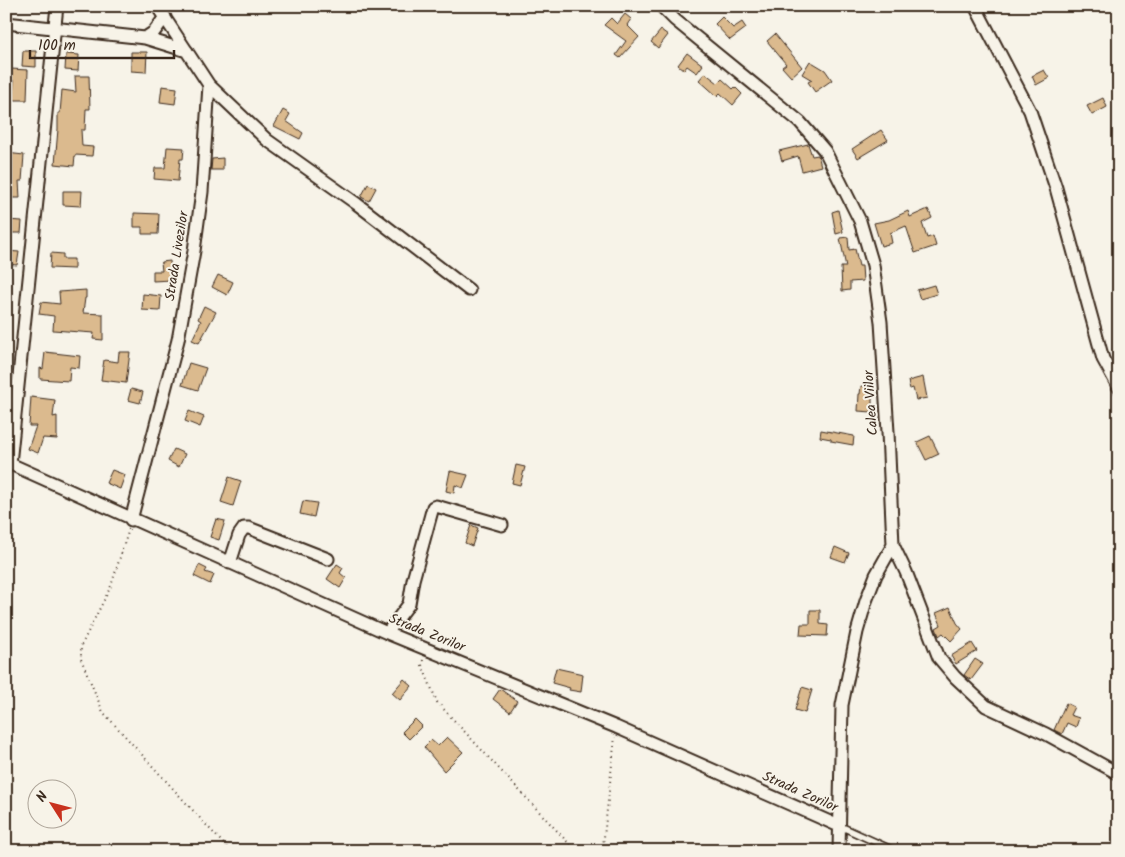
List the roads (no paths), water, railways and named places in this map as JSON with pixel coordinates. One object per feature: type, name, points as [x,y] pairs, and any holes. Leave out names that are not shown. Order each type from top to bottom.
[{"type":"street","points":[[8,463],[57,6]]},
{"type":"street","points":[[157,6],[209,85],[267,140],[357,204],[469,290]]},
{"type":"street","name":"Calea Viilor","points":[[661,6],[694,37],[800,122],[825,151],[860,221],[873,265],[881,322],[893,545],[906,572],[939,658],[955,677],[986,706],[1046,734],[1119,774]]},
{"type":"street","points":[[975,6],[1030,111],[1056,188],[1104,359],[1119,388]]},
{"type":"street","points":[[145,38],[154,32],[165,17]]},
{"type":"street","points":[[6,23],[145,38],[187,51]]},
{"type":"street","name":"Strada Livezilor","points":[[131,520],[178,340],[194,251],[202,192],[209,85]]},
{"type":"street","name":"Strada Zorilor","points":[[8,463],[131,520],[387,633],[616,727],[838,826]]},
{"type":"street","points":[[387,633],[409,604],[412,580],[432,507],[436,506],[502,525]]},
{"type":"street","points":[[230,563],[239,535],[244,528],[249,528],[328,559]]},
{"type":"street","points":[[839,851],[838,826],[842,705],[857,632],[866,601],[876,575],[893,545]]},
{"type":"lane","points":[[838,826],[895,851]]}]
